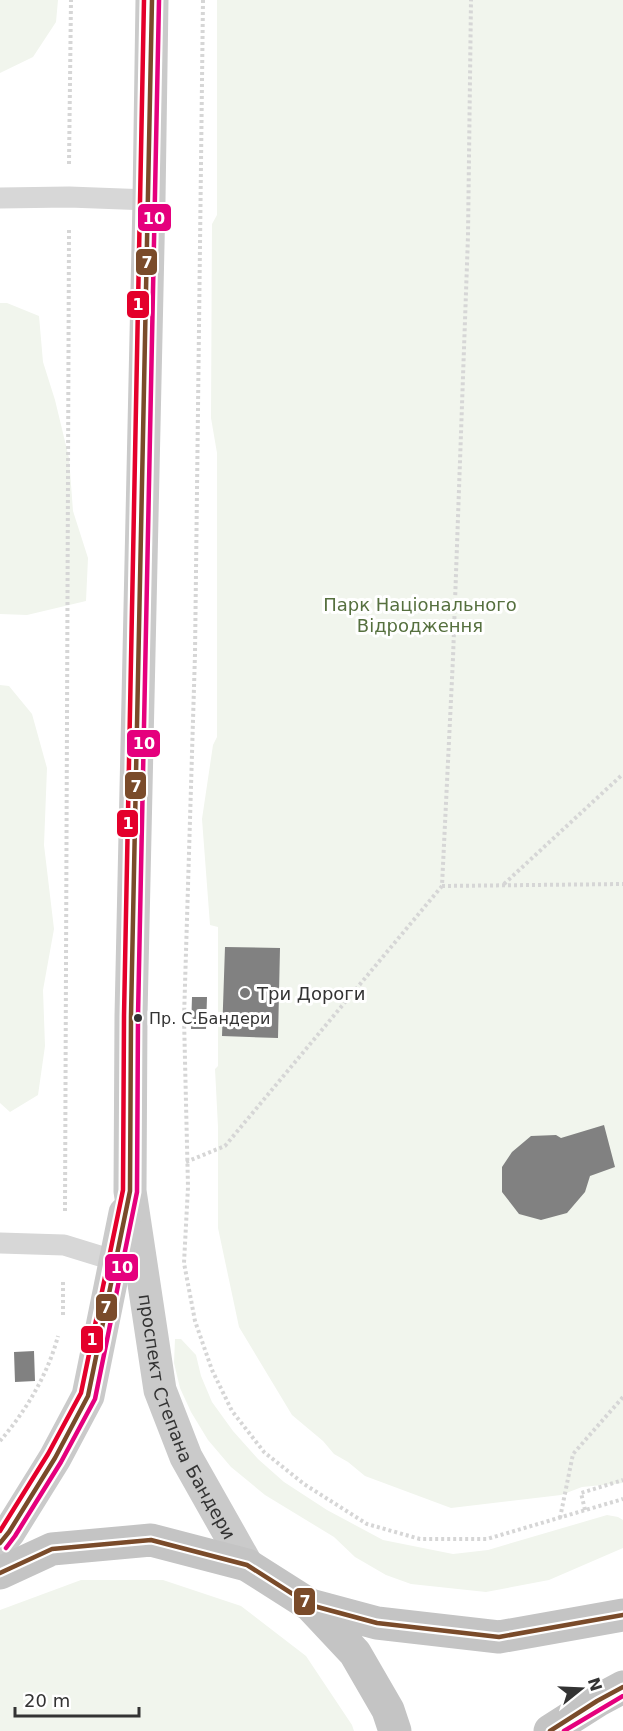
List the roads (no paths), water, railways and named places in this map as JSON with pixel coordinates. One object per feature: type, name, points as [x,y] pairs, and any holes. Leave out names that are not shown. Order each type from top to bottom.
[{"type":"highway","points":[[0,1573],[52,1549],[151,1540],[247,1565],[310,1605],[355,1653],[388,1710],[395,1731]]},
{"type":"highway","points":[[310,1605],[377,1623],[499,1637],[623,1615]]},
{"type":"highway","points":[[550,1731],[623,1687]]},
{"type":"main road","name":"проспект Степана Бандери","points":[[152,0],[131,1016],[130,1191],[160,1390],[186,1457],[247,1565]]},
{"type":"main road","name":"проспект Степана Бандери","points":[[0,1543],[55,1458],[88,1396],[130,1191]]},
{"type":"lane","points":[[0,198],[69,197],[149,200]]},
{"type":"lane","points":[[0,1243],[64,1245],[116,1261]]},
{"type":"place","name":"Три Дороги","points":[[245,993]]},
{"type":"place","name":"Пр. С.Бандери","points":[[138,1018]]},
{"type":"park label","name":"Парк Національного Відродження","points":[[420,614]]}]
